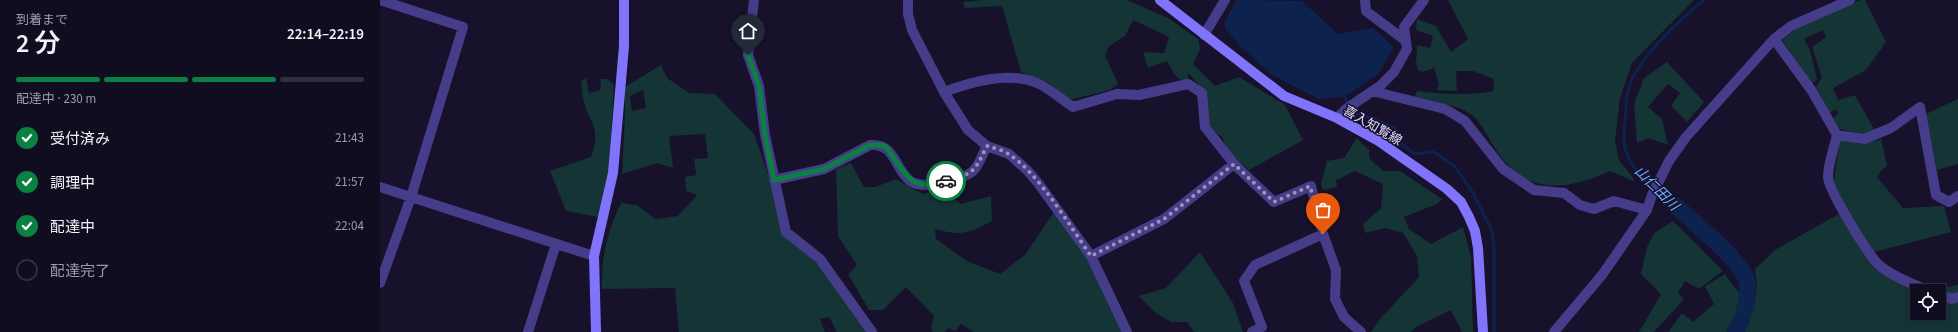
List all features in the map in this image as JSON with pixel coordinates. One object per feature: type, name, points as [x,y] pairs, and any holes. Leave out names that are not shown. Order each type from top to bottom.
[{"type":"main road","points":[[596,332],[594,256],[613,173],[624,46],[624,0]]},
{"type":"main road","name":"喜入知覧線","points":[[1160,0],[1284,96],[1337,118],[1377,140],[1447,189],[1461,202],[1475,231],[1478,248],[1483,332]]},
{"type":"street","points":[[380,0],[463,27],[410,197],[380,283]]},
{"type":"street","points":[[754,0],[748,55],[759,86],[765,135],[786,232],[820,259],[872,332]]},
{"type":"street","points":[[908,0],[908,14],[912,30],[944,92],[968,130],[987,146],[1009,154],[1027,170],[1091,256],[1127,332]]},
{"type":"street","points":[[1204,35],[1225,0]]},
{"type":"street","points":[[1366,0],[1366,11],[1406,41]]},
{"type":"street","points":[[1337,118],[1346,109],[1372,91],[1394,72],[1407,50],[1404,27],[1424,0]]},
{"type":"street","points":[[1554,332],[1602,275],[1647,210],[1652,195],[1669,160],[1686,137],[1774,39],[1791,26],[1850,0]]},
{"type":"street","points":[[1774,39],[1812,91],[1836,135],[1828,177],[1830,188],[1839,205],[1877,262],[1911,284]]},
{"type":"street","points":[[944,92],[967,84],[1015,77],[1038,83],[1073,107],[1117,94],[1139,95],[1188,84],[1202,93],[1206,127],[1234,164],[1274,202],[1310,186],[1323,234],[1336,270],[1335,299],[1344,317],[1361,332]]},
{"type":"street","points":[[1372,91],[1446,109],[1465,121],[1503,169],[1534,190],[1564,193],[1580,205],[1594,209],[1614,201],[1647,210]]},
{"type":"street","points":[[1836,135],[1864,139],[1891,128],[1920,107],[1936,195],[1949,202],[1958,196]]},
{"type":"street","points":[[774,180],[824,169],[870,145],[878,145],[886,147],[909,180],[920,185],[938,184],[968,175],[975,170],[987,146]]},
{"type":"street","points":[[1091,256],[1164,219],[1234,164]]},
{"type":"street","points":[[380,187],[594,256]]},
{"type":"street","points":[[1252,332],[1262,327],[1244,281],[1255,265],[1323,234]]},
{"type":"street","points":[[528,332],[556,244]]},
{"type":"street","points":[[1946,297],[1952,299],[1958,297]]},
{"type":"green space","points":[[983,0],[1127,0],[1168,18],[1198,39],[1200,49],[1193,64],[1215,86],[1239,77],[1285,105],[1303,140],[1249,170],[1230,155],[1222,137],[1209,128],[1206,92],[1188,73],[1188,80],[1181,80],[1175,75],[1167,61],[1148,68],[1143,52],[1164,53],[1169,37],[1133,20],[1125,36],[1109,46],[1105,55],[1118,84],[1110,90],[1069,100],[1049,83],[1021,72],[1002,6],[965,8],[963,2]]},
{"type":"green space","points":[[1448,0],[1694,0],[1632,63],[1620,98],[1615,141],[1619,160],[1634,179],[1633,181],[1610,171],[1582,182],[1568,185],[1554,186],[1528,180],[1504,161],[1481,126],[1468,112],[1454,106],[1415,97],[1417,91],[1474,94],[1493,91],[1494,79],[1473,71],[1456,71],[1457,91],[1437,90],[1439,83],[1434,68],[1423,72],[1418,70],[1416,63],[1417,45],[1430,48],[1433,36],[1416,30],[1417,19],[1436,26],[1451,52],[1468,39]]},
{"type":"green space","points":[[1860,0],[1865,0],[1886,42],[1866,70],[1833,88],[1838,100],[1855,95],[1875,131],[1863,134],[1840,129],[1833,118],[1838,114],[1836,109],[1829,113],[1816,86],[1822,78],[1812,47],[1826,37],[1823,30],[1804,39],[1810,50],[1817,80],[1811,84],[1782,40],[1797,28]]},
{"type":"green space","points":[[1667,62],[1704,102],[1687,122],[1671,106],[1680,93],[1668,84],[1648,107],[1662,119],[1668,145],[1648,138],[1637,143],[1634,104],[1644,78]]},
{"type":"green space","points":[[661,65],[667,78],[689,93],[715,94],[754,134],[771,183],[783,233],[817,262],[866,332],[837,332],[829,317],[820,319],[825,332],[679,332],[675,288],[602,289],[606,245],[612,224],[621,203],[637,205],[655,219],[678,216],[697,195],[686,191],[685,177],[696,175],[694,159],[708,158],[705,134],[669,136],[673,168],[658,163],[622,174],[625,87]],"holes":[[[643,90],[646,108],[632,111],[630,96]]]},
{"type":"green space","points":[[586,78],[589,93],[600,90],[601,79],[608,79],[614,85],[609,174],[598,217],[566,211],[550,171],[591,157],[594,148],[595,134],[583,98],[581,81]]},
{"type":"green space","points":[[1958,99],[1958,164],[1937,170],[1926,114]]},
{"type":"green space","points":[[1357,138],[1369,150],[1369,158],[1383,171],[1400,171],[1442,199],[1437,204],[1404,217],[1409,229],[1431,244],[1463,227],[1471,257],[1473,332],[1462,332],[1451,310],[1416,327],[1411,332],[1371,332],[1381,318],[1419,277],[1417,256],[1403,233],[1385,228],[1365,233],[1363,224],[1381,208],[1383,184],[1355,171],[1336,180],[1337,187],[1323,190],[1321,184],[1327,161],[1344,158]]},
{"type":"green space","points":[[1881,139],[1887,166],[1877,177],[1903,208],[1944,206],[1951,232],[1874,252],[1833,187],[1840,140],[1861,144]]},
{"type":"green space","points":[[851,163],[864,187],[875,187],[896,179],[923,194],[940,189],[961,204],[991,196],[992,221],[977,229],[959,233],[935,229],[936,239],[967,261],[1000,274],[1025,255],[1054,212],[1089,261],[1123,332],[974,332],[961,324],[955,331],[948,328],[945,332],[933,332],[931,327],[934,316],[906,287],[883,310],[869,310],[848,274],[857,265],[838,236],[836,169]]},
{"type":"green space","points":[[1839,214],[1876,269],[1910,285],[1910,320],[1946,320],[1946,287],[1958,285],[1958,332],[1668,332],[1682,313],[1693,322],[1714,304],[1705,286],[1725,274],[1742,297],[1754,297],[1757,288],[1755,269],[1775,250]]},
{"type":"green space","points":[[1673,221],[1723,271],[1699,289],[1685,281],[1678,293],[1684,299],[1654,332],[1639,332],[1661,294],[1641,274],[1647,247],[1654,233]]},
{"type":"green space","points":[[1200,252],[1233,303],[1243,332],[1194,332],[1187,322],[1171,322],[1156,313],[1139,296],[1166,288]]},
{"type":"water","points":[[1237,0],[1302,1],[1338,34],[1373,28],[1394,47],[1378,74],[1346,96],[1319,99],[1272,75],[1242,48],[1225,29],[1225,20]]},
{"type":"waterway","name":"山仁田川","points":[[1676,206],[1644,179],[1629,159],[1625,149],[1624,140],[1627,95],[1634,76],[1650,52],[1672,28],[1704,0]]},
{"type":"waterway","points":[[1343,93],[1347,102]]},
{"type":"waterway","points":[[1353,109],[1356,113],[1373,118],[1395,128],[1401,144],[1415,154],[1434,152],[1455,167],[1472,191],[1492,231],[1494,248],[1494,332]]},
{"type":"waterway","name":"山仁田川","points":[[1676,206],[1724,249],[1745,276],[1748,290],[1746,305],[1735,332]]},
{"type":"way so far","points":[[946,181],[968,175],[975,170],[987,146],[1009,154],[1027,170],[1038,183],[1091,256],[1106,250],[1164,219],[1234,164],[1274,202],[1310,186],[1323,234]]},
{"type":"route","points":[[748,55],[759,86],[765,135],[774,180],[824,169],[870,145],[878,145],[886,147],[909,180],[920,185],[938,184],[946,181]]}]
